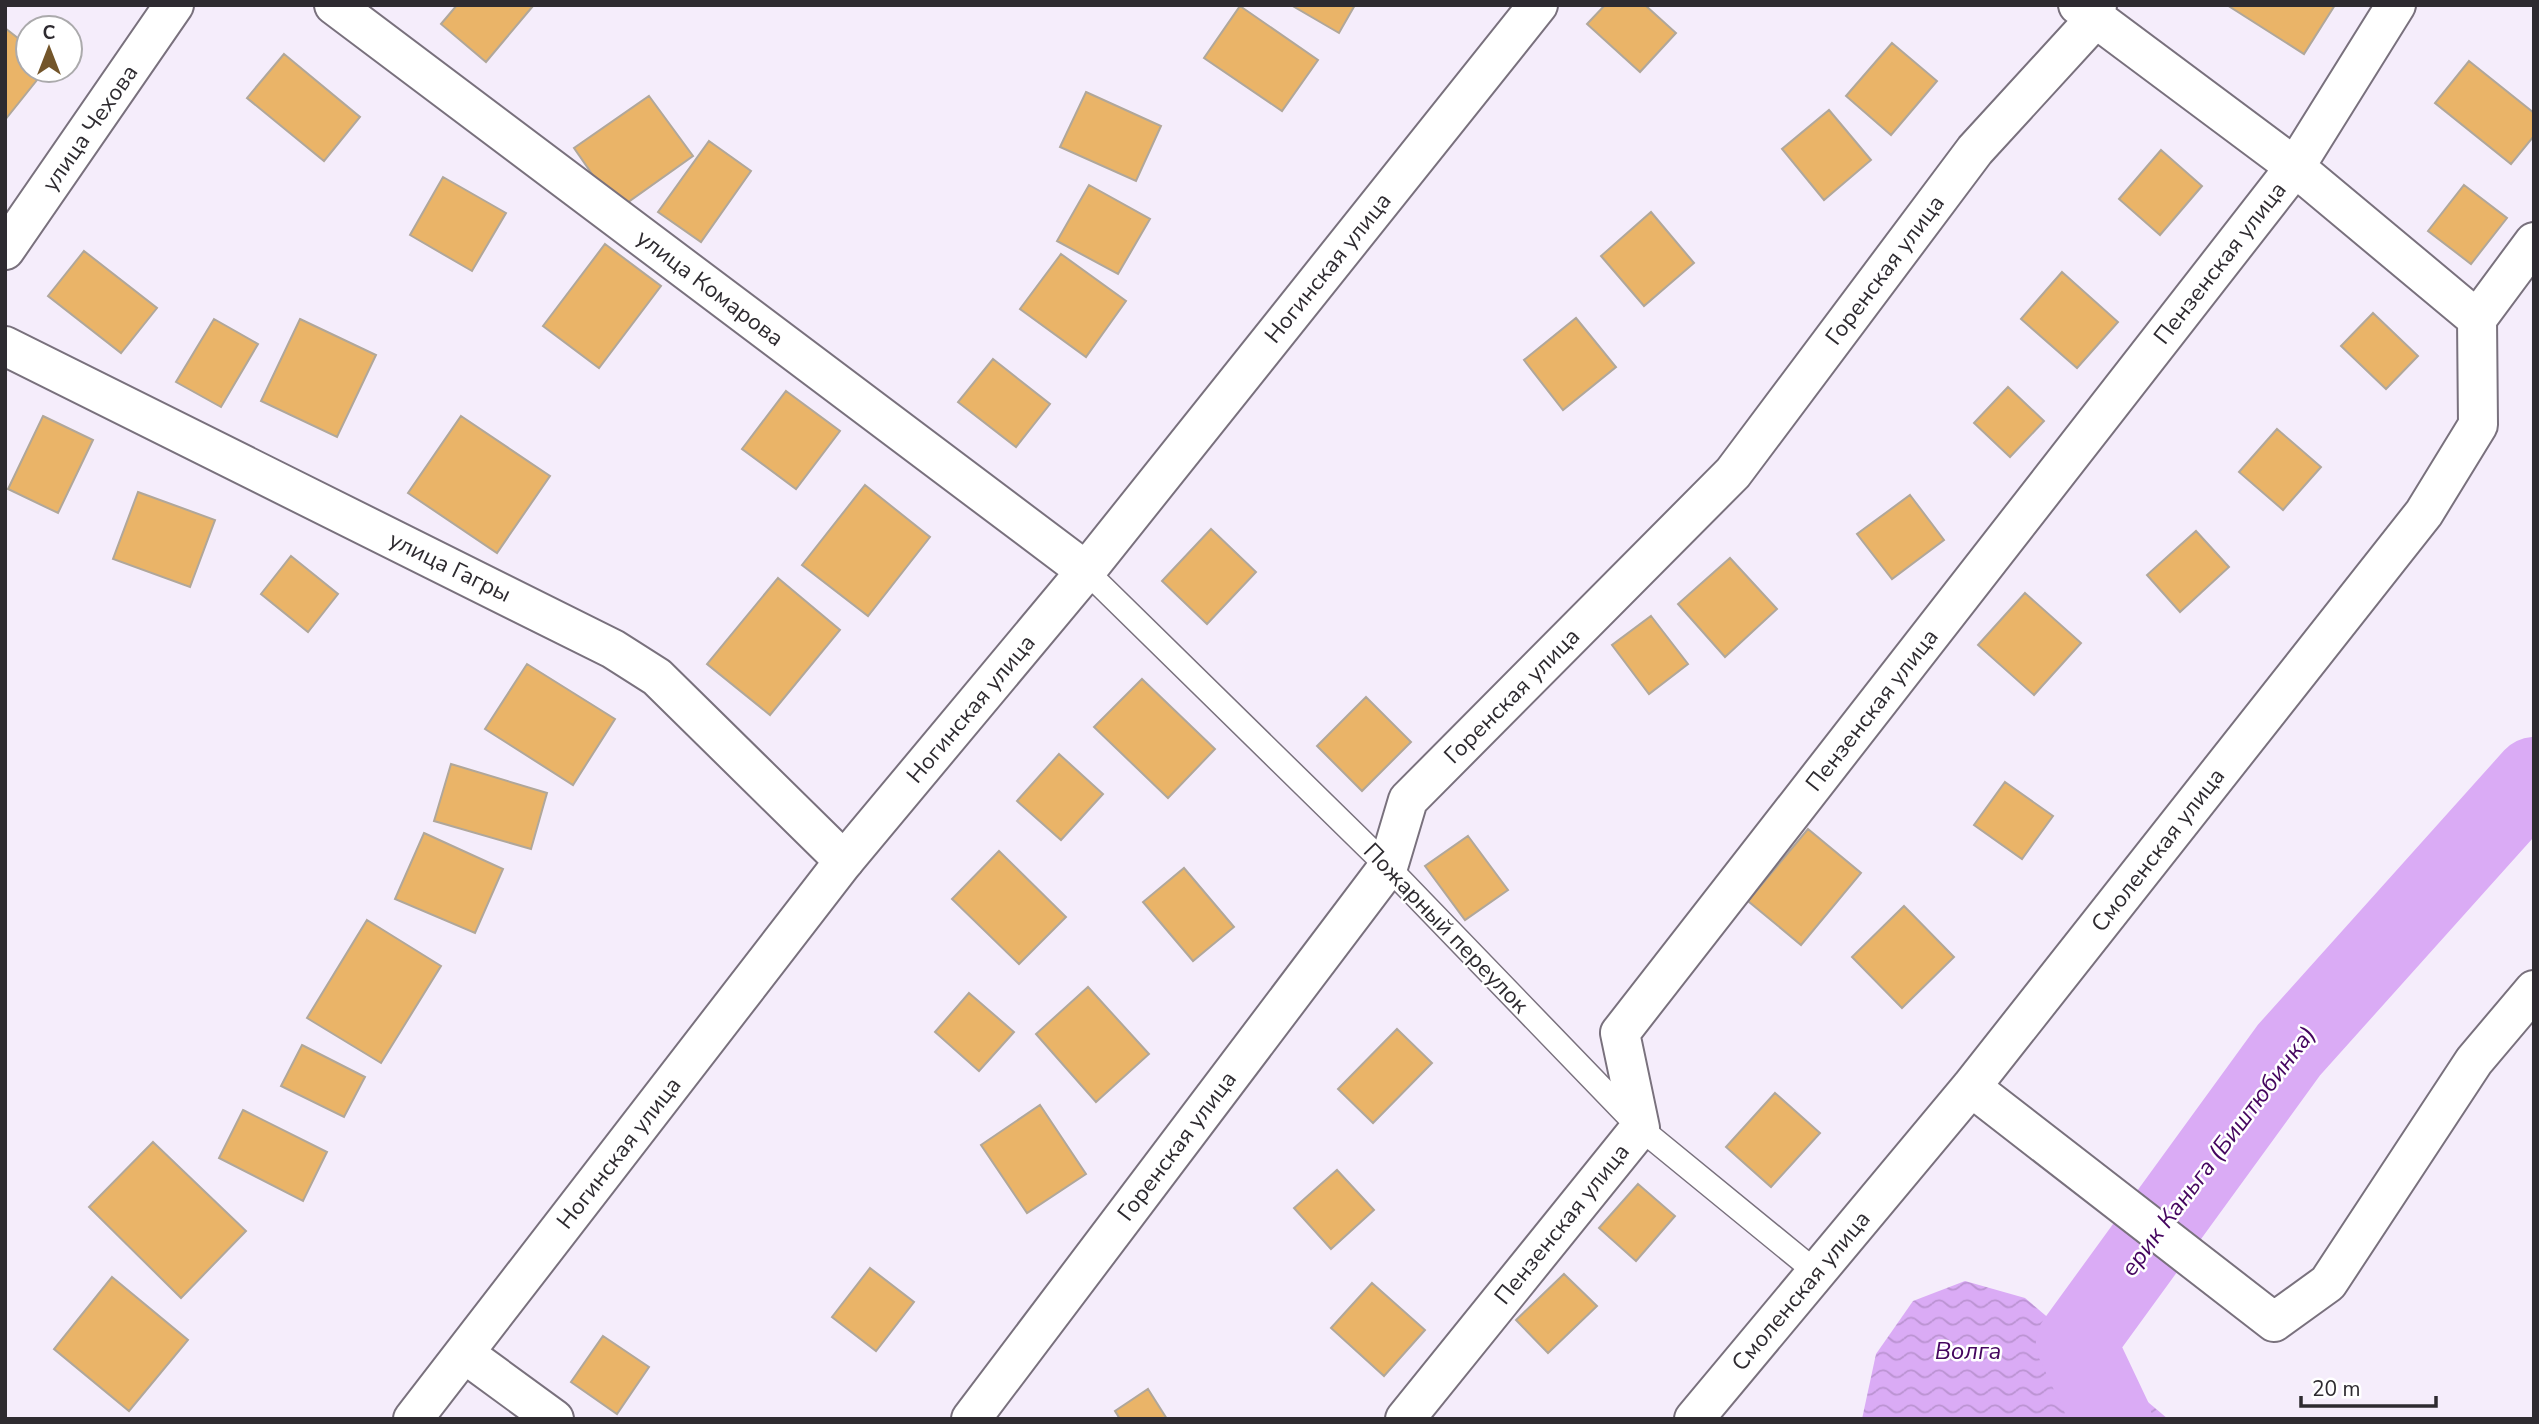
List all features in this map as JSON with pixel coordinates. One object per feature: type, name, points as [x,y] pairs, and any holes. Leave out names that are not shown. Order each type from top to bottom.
[{"type":"street","name":"улица Чехова","points":[[5,250],[174,5]]},
{"type":"street","name":"улица Комарова","points":[[334,5],[1086,571]]},
{"type":"street","name":"Ногинская улица","points":[[413,1419],[844,861],[1086,571],[1538,5]]},
{"type":"street","name":"Пензенская улица","points":[[1405,1419],[1640,1128],[1620,1033],[2295,167],[2396,5]]},
{"type":"street","points":[[2090,10],[2295,167],[2477,320],[2534,242]]},
{"type":"street","name":"Горенская улица","points":[[971,1419],[1388,867],[1408,800],[1734,473],[1975,150],[2090,10]]},
{"type":"street","name":"Смоленская улица","points":[[1694,1419],[1971,1087],[2424,513],[2478,425],[2477,320]]},
{"type":"street","name":"улица Гагры","points":[[5,346],[613,649],[657,677],[844,861]]},
{"type":"street","points":[[1971,1087],[2274,1322],[2328,1283],[2473,1061],[2534,990]]},
{"type":"street","points":[[465,1354],[554,1419]]},
{"type":"lane","name":"Пожарный переулок","points":[[1086,571],[1388,867],[1640,1128],[1816,1272]]},
{"type":"water","name":"Волга","points":[[1965,1281],[2025,1298],[2168,1419],[1862,1419],[1876,1354],[1913,1301]]},
{"type":"building","points":[[457,5],[533,6],[486,62],[441,24]]},
{"type":"building","points":[[1291,5],[1355,5],[1339,33]]},
{"type":"building","points":[[1605,5],[1645,5],[1676,33],[1640,72],[1587,24]]},
{"type":"building","points":[[2227,5],[2335,5],[2304,54]]},
{"type":"building","points":[[1240,6],[1318,60],[1282,111],[1204,58]]},
{"type":"building","points":[[5,28],[14,35],[14,84],[34,84],[5,120]]},
{"type":"building","points":[[1892,43],[1937,81],[1891,135],[1846,96]]},
{"type":"building","points":[[284,54],[360,117],[324,161],[247,98]]},
{"type":"building","points":[[2469,61],[2534,113],[2534,136],[2511,164],[2435,103]]},
{"type":"building","points":[[1086,92],[1161,126],[1136,181],[1060,147]]},
{"type":"building","points":[[649,96],[693,156],[617,210],[574,148]]},
{"type":"building","points":[[1829,110],[1871,160],[1824,200],[1782,149]]},
{"type":"building","points":[[709,141],[751,171],[701,242],[658,212]]},
{"type":"building","points":[[2161,150],[2202,186],[2160,235],[2119,199]]},
{"type":"building","points":[[443,177],[506,213],[472,271],[410,235]]},
{"type":"building","points":[[1089,185],[1150,219],[1118,274],[1057,241]]},
{"type":"building","points":[[2464,185],[2507,218],[2471,264],[2428,231]]},
{"type":"building","points":[[1651,212],[1694,263],[1644,306],[1601,256]]},
{"type":"building","points":[[605,244],[661,286],[599,368],[543,326]]},
{"type":"building","points":[[84,251],[157,308],[121,353],[48,296]]},
{"type":"building","points":[[1061,254],[1126,301],[1086,357],[1020,309]]},
{"type":"building","points":[[2062,272],[2118,322],[2077,368],[2021,319]]},
{"type":"building","points":[[2373,313],[2418,356],[2386,389],[2341,346]]},
{"type":"building","points":[[1576,318],[1616,367],[1563,410],[1524,360]]},
{"type":"building","points":[[214,319],[258,344],[221,407],[176,382]]},
{"type":"building","points":[[300,319],[376,355],[337,437],[261,401]]},
{"type":"building","points":[[993,359],[1050,404],[1016,447],[958,402]]},
{"type":"building","points":[[2008,387],[2044,421],[2010,457],[1974,423]]},
{"type":"building","points":[[786,391],[840,431],[796,489],[742,449]]},
{"type":"building","points":[[43,416],[93,440],[58,513],[8,489]]},
{"type":"building","points":[[461,416],[550,476],[497,553],[408,493]]},
{"type":"building","points":[[2277,429],[2321,467],[2283,510],[2239,472]]},
{"type":"building","points":[[865,485],[930,537],[868,616],[802,565]]},
{"type":"building","points":[[138,492],[215,520],[190,587],[113,559]]},
{"type":"building","points":[[1910,495],[1944,540],[1892,579],[1857,534]]},
{"type":"building","points":[[1211,529],[1256,572],[1207,624],[1162,581]]},
{"type":"building","points":[[2196,531],[2229,567],[2180,612],[2147,575]]},
{"type":"building","points":[[291,556],[338,594],[308,632],[261,594]]},
{"type":"building","points":[[1730,558],[1777,609],[1725,657],[1678,604]]},
{"type":"building","points":[[778,578],[840,630],[770,715],[707,664]]},
{"type":"building","points":[[2025,593],[2081,643],[2034,695],[1978,645]]},
{"type":"building","points":[[1651,616],[1688,664],[1649,694],[1612,645]]},
{"type":"building","points":[[527,664],[615,719],[573,785],[485,729]]},
{"type":"building","points":[[1142,679],[1215,749],[1168,798],[1094,727]]},
{"type":"building","points":[[1366,697],[1411,742],[1362,791],[1317,746]]},
{"type":"building","points":[[1059,754],[1103,794],[1061,840],[1017,801]]},
{"type":"building","points":[[451,764],[547,793],[531,849],[434,821]]},
{"type":"building","points":[[2005,782],[2053,816],[2022,859],[1974,825]]},
{"type":"building","points":[[1808,829],[1861,873],[1801,945],[1748,901]]},
{"type":"building","points":[[424,833],[503,869],[475,933],[395,899]]},
{"type":"building","points":[[1468,836],[1508,890],[1465,920],[1425,866]]},
{"type":"building","points":[[999,851],[1066,917],[1019,964],[952,899]]},
{"type":"building","points":[[1184,868],[1234,927],[1193,961],[1143,902]]},
{"type":"building","points":[[1904,906],[1954,957],[1902,1008],[1852,957]]},
{"type":"building","points":[[367,920],[441,966],[381,1063],[307,1018]]},
{"type":"building","points":[[1088,987],[1149,1054],[1096,1102],[1036,1034]]},
{"type":"building","points":[[969,993],[1014,1032],[979,1071],[935,1032]]},
{"type":"building","points":[[1397,1029],[1432,1063],[1373,1123],[1338,1089]]},
{"type":"building","points":[[302,1045],[365,1077],[344,1117],[281,1086]]},
{"type":"building","points":[[1775,1093],[1820,1133],[1771,1187],[1726,1147]]},
{"type":"building","points":[[1040,1105],[1086,1174],[1027,1213],[981,1145]]},
{"type":"building","points":[[243,1110],[327,1152],[303,1201],[219,1158]]},
{"type":"building","points":[[153,1142],[246,1231],[181,1298],[89,1207]]},
{"type":"building","points":[[1337,1170],[1374,1210],[1331,1249],[1294,1208]]},
{"type":"building","points":[[1638,1184],[1675,1216],[1636,1261],[1599,1228]]},
{"type":"building","points":[[870,1268],[914,1302],[876,1351],[832,1317]]},
{"type":"building","points":[[1564,1274],[1597,1306],[1548,1353],[1516,1320]]},
{"type":"building","points":[[112,1277],[188,1340],[129,1411],[54,1349]]},
{"type":"building","points":[[1372,1283],[1425,1330],[1384,1376],[1331,1328]]},
{"type":"building","points":[[603,1336],[649,1367],[617,1414],[571,1382]]},
{"type":"building","points":[[1148,1389],[1167,1419],[1120,1419],[1115,1411]]},
{"type":"waterway","name":"ерик Каньга (Биштюбинка)","points":[[2112,1419],[2076,1343],[2289,1050],[2534,777]]}]
